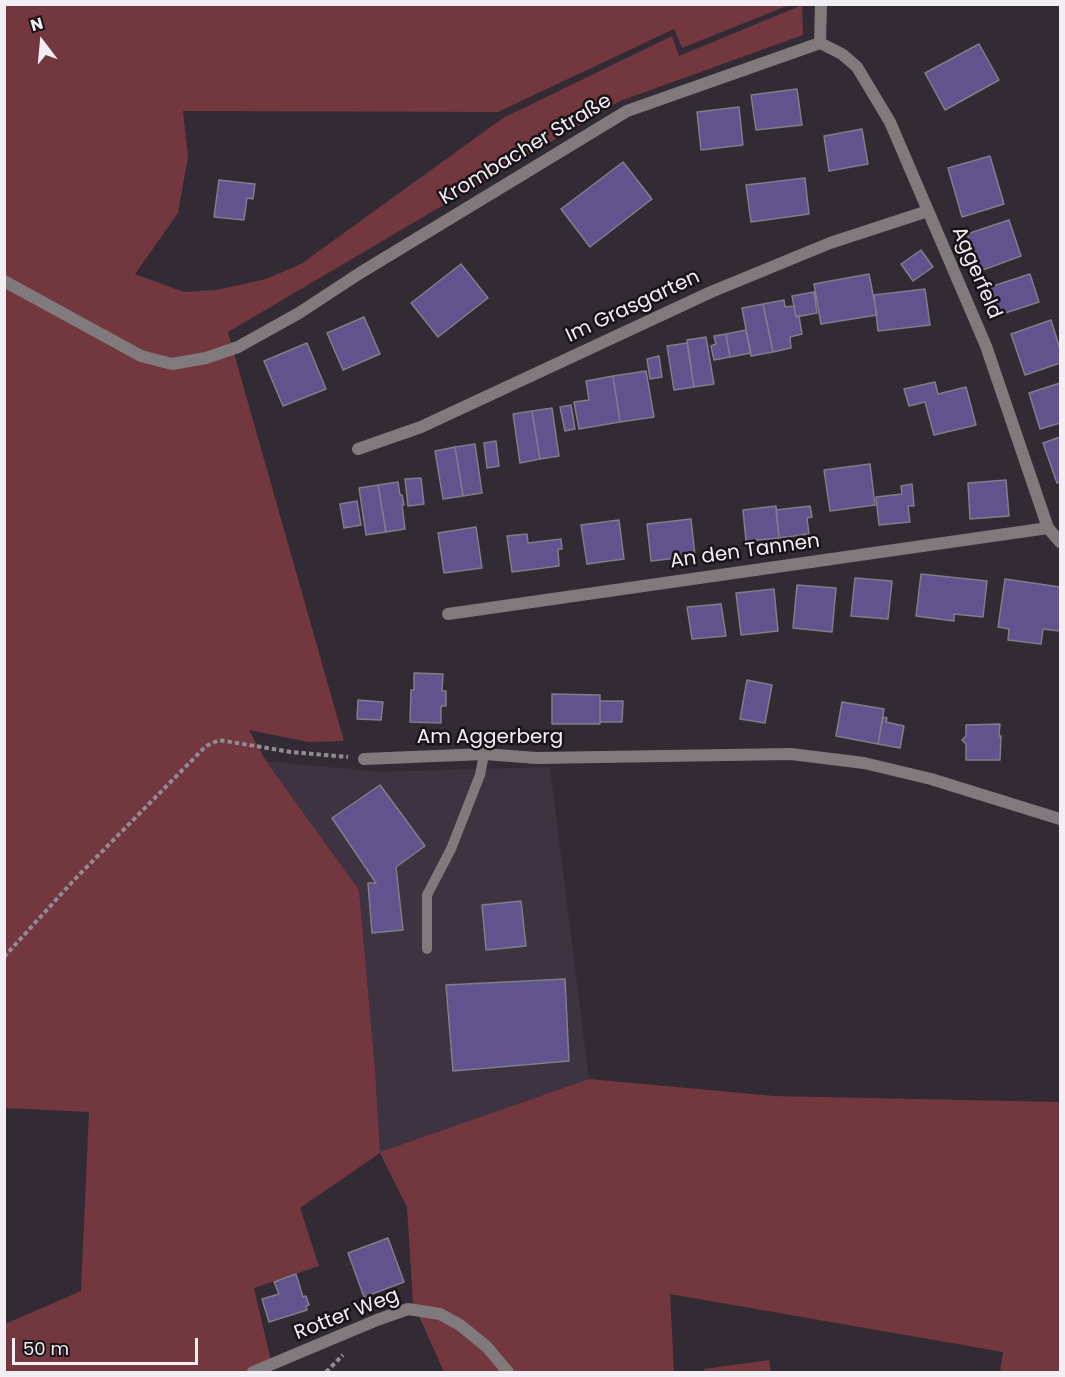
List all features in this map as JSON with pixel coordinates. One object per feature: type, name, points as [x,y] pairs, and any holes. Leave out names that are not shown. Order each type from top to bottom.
[{"type":"street","points":[[820,43],[821,4]]},
{"type":"street","name":"Aggerfeld","points":[[820,43],[842,54],[857,67],[890,122],[986,346],[1048,528],[1060,542]]},
{"type":"street","name":"Krombacher Straße","points":[[4,281],[141,356],[172,364],[206,358],[238,347],[299,313],[360,273],[627,111],[820,43]]},
{"type":"street","name":"Im Grasgarten","points":[[358,449],[421,427],[711,292],[830,243],[928,212]]},
{"type":"street","name":"An den Tannen","points":[[448,614],[1048,528]]},
{"type":"street","name":"Am Aggerberg","points":[[364,759],[484,754],[537,758],[791,754],[864,763],[931,779],[1060,819]]},
{"type":"street","name":"Rotter Weg","points":[[253,1372],[408,1309],[440,1314],[460,1325],[487,1347],[508,1372]]},
{"type":"lane","points":[[428,949],[427,895],[451,849],[480,775],[484,754]]},
{"type":"path","points":[[4,957],[75,880],[207,746],[219,740],[291,752],[364,759]]},
{"type":"shaded area","points":[[5,5],[789,5],[682,48],[674,29],[498,112],[183,111],[188,157],[178,213],[135,274],[184,292],[216,290],[266,279],[301,264],[503,118],[672,36],[679,56],[802,5],[803,35],[620,101],[228,332],[344,741],[309,742],[249,730],[266,761],[359,890],[380,1152],[589,1079],[774,1096],[1060,1102],[1060,1372],[1000,1372],[1003,1352],[670,1294],[674,1372],[444,1372],[413,1303],[407,1207],[380,1153],[300,1208],[319,1266],[254,1288],[272,1365],[253,1372],[5,1372],[5,1324],[81,1291],[89,1112],[5,1108]]},
{"type":"shaded area","points":[[266,761],[378,772],[550,767],[589,1079],[380,1152],[359,890]]},
{"type":"shaded area","points":[[769,1360],[771,1372],[705,1372],[704,1369]]},
{"type":"building","points":[[979,44],[999,80],[945,110],[925,73]]},
{"type":"building","points":[[797,89],[802,125],[756,130],[751,95]]},
{"type":"building","points":[[739,107],[743,145],[701,150],[697,112]]},
{"type":"building","points":[[862,129],[868,164],[829,171],[824,136]]},
{"type":"building","points":[[990,156],[1004,204],[962,217],[948,168]]},
{"type":"building","points":[[623,162],[652,199],[590,247],[561,209]]},
{"type":"building","points":[[805,178],[809,214],[751,222],[746,185]]},
{"type":"building","points":[[219,180],[255,184],[253,199],[247,198],[244,220],[214,217]]},
{"type":"building","points":[[1009,220],[1021,256],[980,271],[967,234]]},
{"type":"building","points":[[921,250],[933,267],[913,281],[901,264]]},
{"type":"building","points":[[461,264],[488,298],[438,337],[411,303]]},
{"type":"building","points":[[869,274],[877,315],[821,324],[814,284]]},
{"type":"building","points":[[1030,274],[1039,302],[996,316],[987,288]]},
{"type":"building","points":[[925,289],[930,325],[878,331],[874,295]]},
{"type":"building","points":[[814,292],[817,313],[796,317],[792,296]]},
{"type":"building","points":[[784,300],[785,307],[794,306],[796,317],[799,316],[802,334],[790,337],[791,348],[773,352],[763,304]]},
{"type":"building","points":[[763,304],[773,352],[751,356],[742,308]]},
{"type":"building","points":[[364,317],[380,354],[343,370],[327,333]]},
{"type":"building","points":[[1051,320],[1060,349],[1060,363],[1025,375],[1011,334]]},
{"type":"building","points":[[746,330],[751,353],[730,357],[726,334]]},
{"type":"building","points":[[726,334],[730,357],[714,360],[711,346],[716,344],[714,336]]},
{"type":"building","points":[[706,337],[714,384],[694,387],[687,340]]},
{"type":"building","points":[[307,343],[326,389],[283,406],[264,361]]},
{"type":"building","points":[[687,343],[694,387],[674,390],[667,346]]},
{"type":"building","points":[[659,356],[662,377],[650,379],[647,359]]},
{"type":"building","points":[[646,371],[654,417],[620,422],[613,376]]},
{"type":"building","points":[[613,376],[620,422],[579,429],[574,402],[589,400],[586,381]]},
{"type":"building","points":[[935,382],[938,394],[966,387],[976,425],[934,435],[925,402],[909,406],[904,389]]},
{"type":"building","points":[[1060,383],[1060,423],[1040,429],[1029,393]]},
{"type":"building","points":[[571,405],[575,429],[565,431],[560,407]]},
{"type":"building","points":[[552,408],[559,456],[540,459],[532,411]]},
{"type":"building","points":[[532,411],[540,459],[520,463],[513,414]]},
{"type":"building","points":[[1060,437],[1060,482],[1057,483],[1043,443]]},
{"type":"building","points":[[496,441],[499,466],[487,468],[484,443]]},
{"type":"building","points":[[475,444],[482,493],[463,496],[455,447]]},
{"type":"building","points":[[455,447],[463,496],[443,499],[435,451]]},
{"type":"building","points":[[870,464],[875,505],[830,511],[824,470]]},
{"type":"building","points":[[421,478],[424,504],[408,506],[405,479]]},
{"type":"building","points":[[1006,480],[1009,516],[970,519],[968,483]]},
{"type":"building","points":[[398,482],[404,505],[402,505],[405,529],[386,532],[378,485]]},
{"type":"building","points":[[912,484],[914,506],[908,506],[910,522],[879,525],[876,497],[902,494],[901,486]]},
{"type":"building","points":[[378,485],[386,532],[366,535],[359,488]]},
{"type":"building","points":[[357,501],[361,525],[344,528],[340,504]]},
{"type":"building","points":[[776,506],[779,538],[746,541],[743,510]]},
{"type":"building","points":[[810,506],[812,517],[807,518],[809,534],[779,538],[776,510]]},
{"type":"building","points":[[691,519],[695,556],[651,561],[647,524]]},
{"type":"building","points":[[619,520],[624,559],[587,564],[581,525]]},
{"type":"building","points":[[476,527],[482,568],[444,573],[438,533]]},
{"type":"building","points":[[527,534],[528,543],[561,539],[562,549],[558,549],[559,566],[512,572],[507,536]]},
{"type":"building","points":[[921,574],[987,581],[983,617],[954,614],[954,621],[916,616]]},
{"type":"building","points":[[855,578],[892,581],[888,619],[851,616]]},
{"type":"building","points":[[1005,579],[1060,587],[1060,631],[1043,629],[1041,644],[1008,640],[1009,629],[998,627]]},
{"type":"building","points":[[797,585],[836,588],[832,632],[793,628]]},
{"type":"building","points":[[774,589],[778,631],[741,635],[736,593]]},
{"type":"building","points":[[721,604],[726,636],[692,639],[687,607]]},
{"type":"building","points":[[414,673],[443,674],[442,691],[446,691],[446,706],[441,706],[441,723],[410,722]]},
{"type":"building","points":[[747,680],[772,685],[765,723],[740,719]]},
{"type":"building","points":[[552,694],[600,695],[600,724],[552,724]]},
{"type":"building","points":[[358,700],[383,702],[381,720],[357,719]]},
{"type":"building","points":[[600,701],[623,701],[622,722],[600,722]]},
{"type":"building","points":[[842,702],[884,709],[878,744],[836,736]]},
{"type":"building","points":[[883,717],[887,718],[886,722],[904,726],[900,748],[878,744]]},
{"type":"building","points":[[1000,724],[1000,760],[966,760],[966,744],[962,740],[966,736],[966,725]]},
{"type":"building","points":[[380,785],[425,846],[396,867],[403,930],[372,933],[368,883],[376,883],[332,818]]},
{"type":"building","points":[[521,901],[526,946],[486,950],[482,905]]},
{"type":"building","points":[[565,979],[569,1061],[453,1071],[446,985]]},
{"type":"building","points":[[388,1238],[404,1282],[364,1297],[348,1253]]},
{"type":"building","points":[[296,1274],[303,1297],[306,1296],[309,1305],[306,1306],[307,1310],[269,1322],[262,1299],[279,1294],[274,1282]]}]
